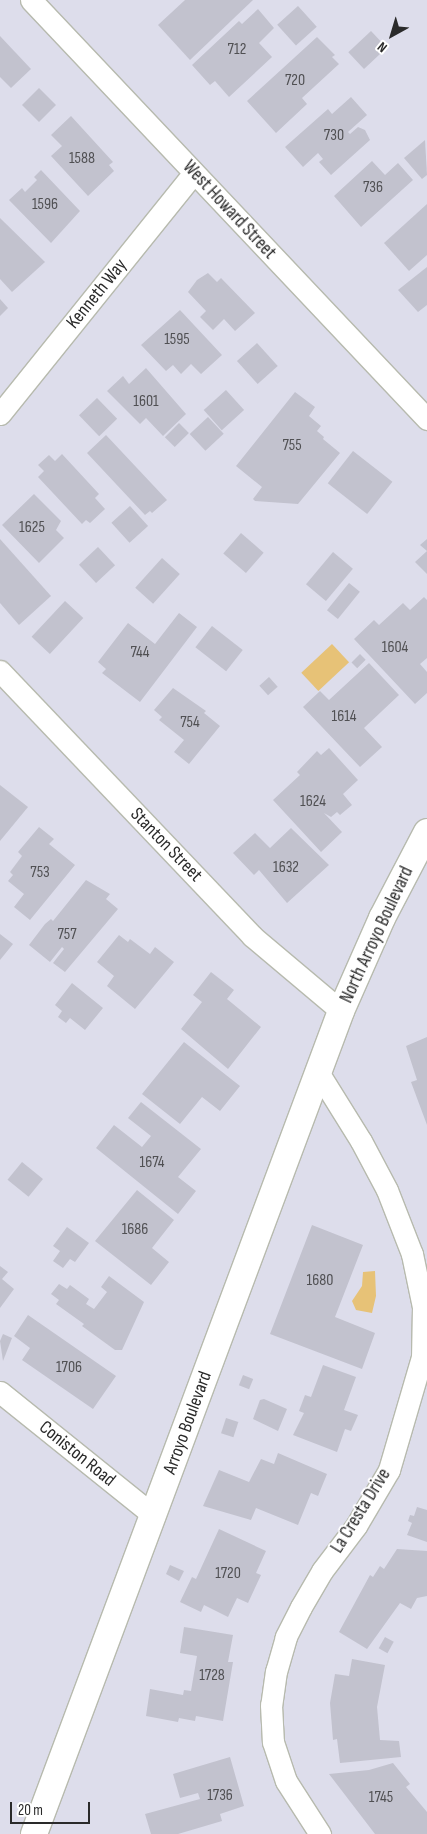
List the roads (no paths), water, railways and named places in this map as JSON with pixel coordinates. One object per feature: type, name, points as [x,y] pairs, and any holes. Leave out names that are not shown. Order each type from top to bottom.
[{"type":"street","name":"West Howard Street","points":[[31,0],[427,419]]},
{"type":"street","name":"Kenneth Way","points":[[0,414],[194,173]]},
{"type":"street","name":"Stanton Street","points":[[0,670],[252,936],[341,1011]]},
{"type":"street","name":"North Arroyo Boulevard","points":[[341,1011],[382,918],[427,832]]},
{"type":"street","name":"Arroyo Boulevard","points":[[34,1834],[341,1011]]},
{"type":"street","name":"La Cresta Drive","points":[[318,1072],[362,1140],[387,1190],[412,1254],[423,1307],[422,1357],[389,1470],[356,1526],[322,1571],[301,1607],[286,1637],[276,1671],[271,1704],[273,1742],[286,1781],[320,1834]]},
{"type":"street","name":"Coniston Road","points":[[0,1392],[154,1516]]}]
